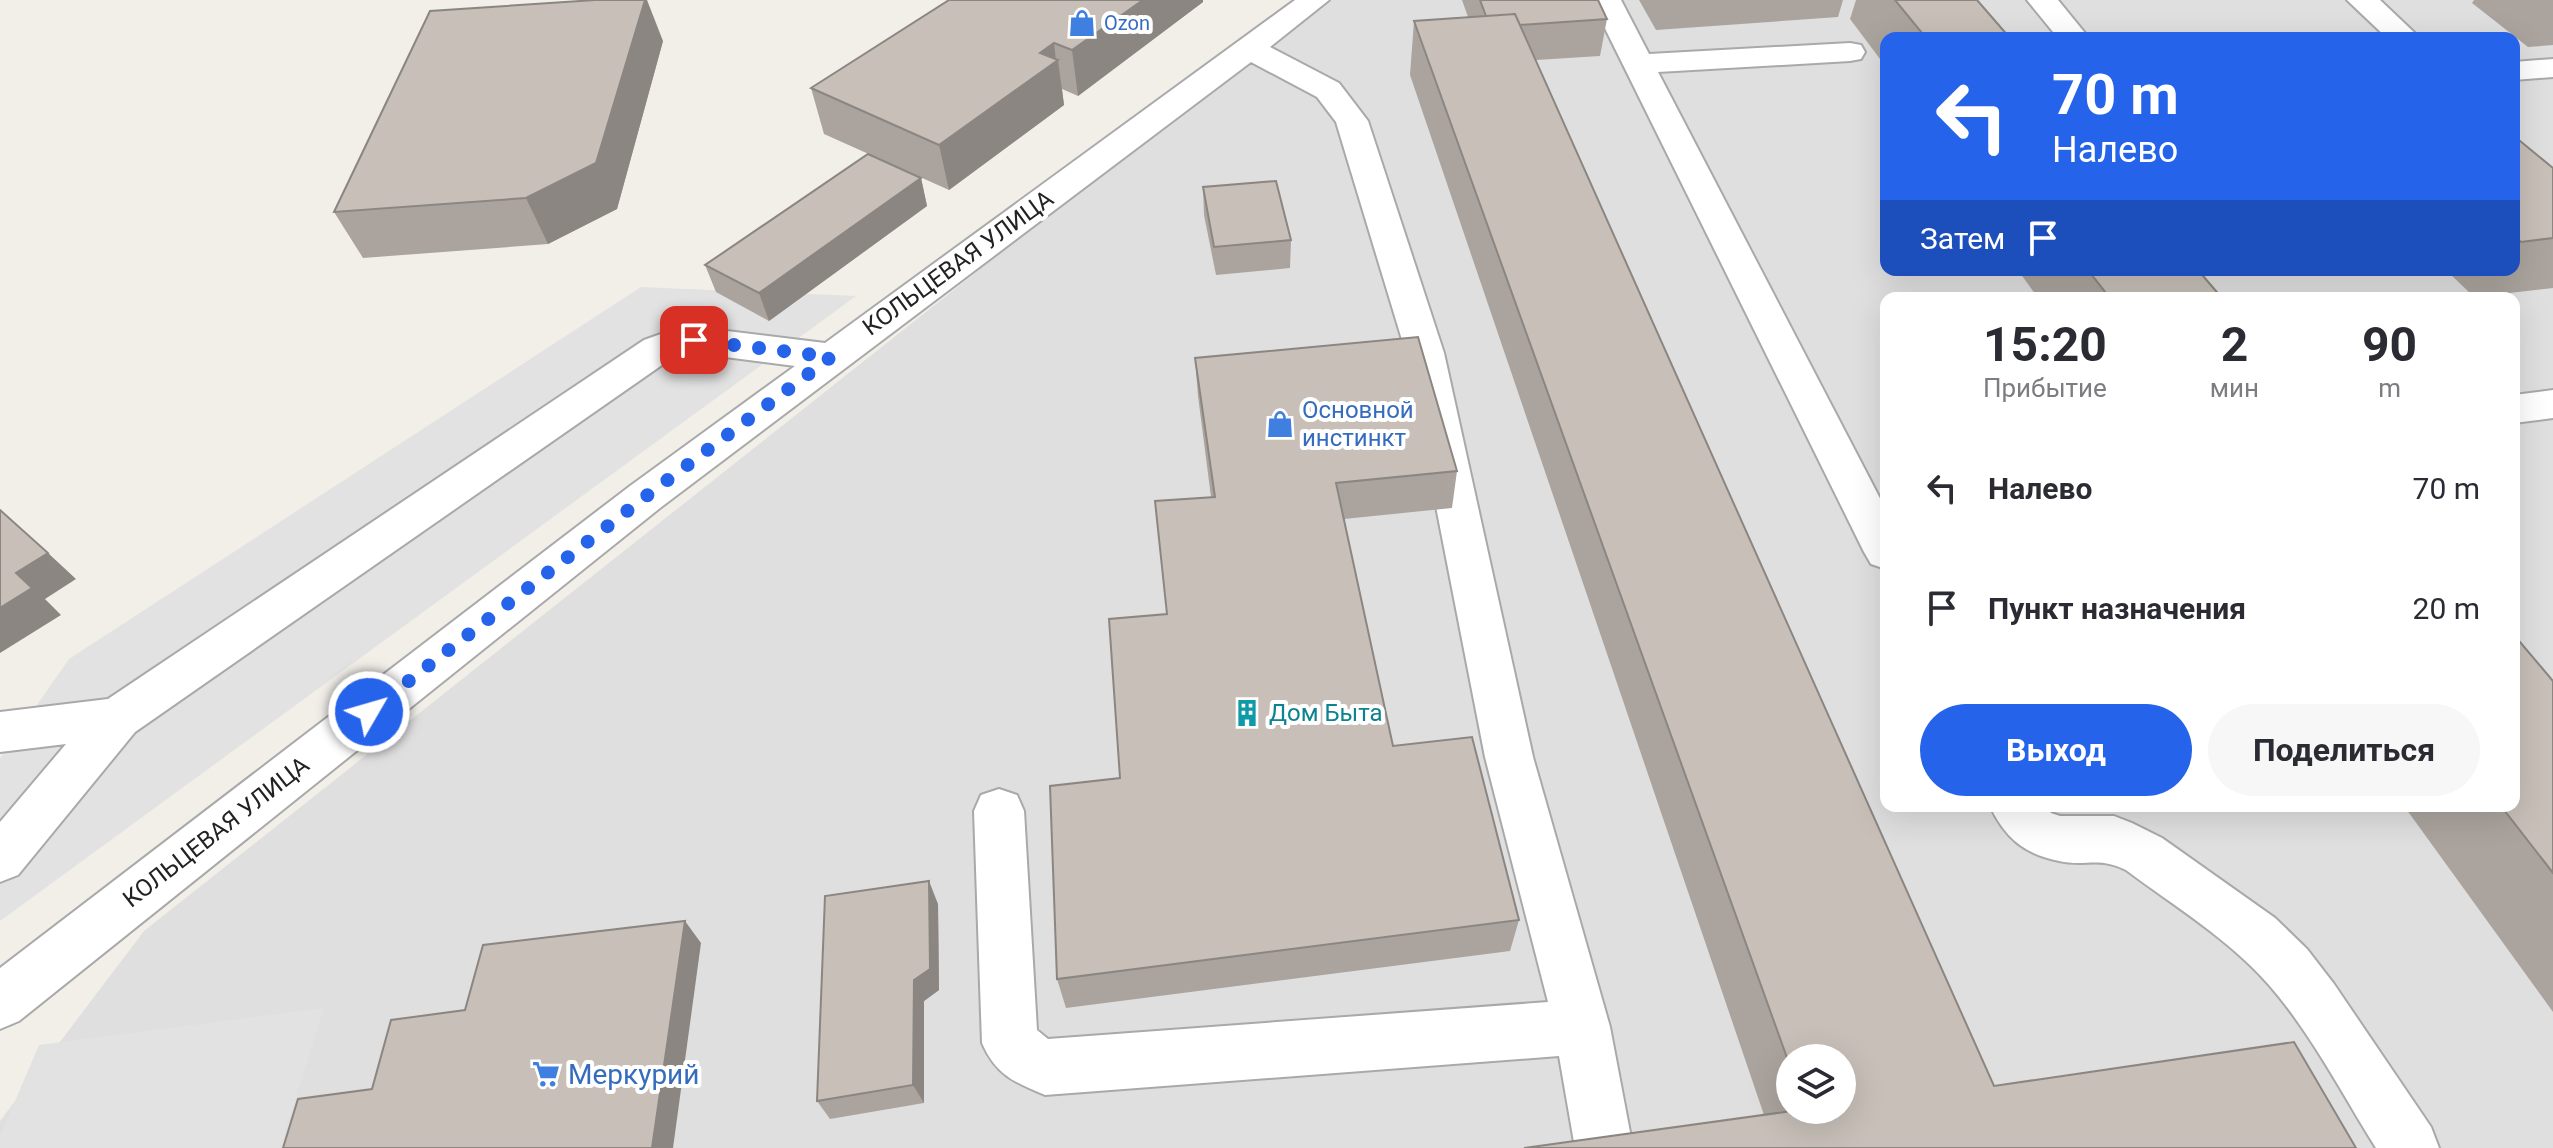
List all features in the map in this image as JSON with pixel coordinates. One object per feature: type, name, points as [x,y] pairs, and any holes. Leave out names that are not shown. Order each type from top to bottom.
[{"type":"street","name":"КОЛЬЦЕВАЯ УЛИЦА","points":[[0,1002],[645,497],[1314,0]]},
{"type":"street","points":[[1606,0],[1880,540]]},
{"type":"street","points":[[2042,0],[2069,32]]},
{"type":"street","points":[[2362,0],[2398,32]]},
{"type":"street","points":[[1250,49],[1328,90],[1352,121],[1425,353],[1509,757],[1582,1027],[1604,1148]]},
{"type":"street","points":[[1638,64],[1850,52]]},
{"type":"street","points":[[2520,71],[2553,68]]},
{"type":"street","points":[[0,859],[118,718],[658,349],[675,342],[694,340],[831,357]]},
{"type":"street","points":[[2520,408],[2553,404]]},
{"type":"street","points":[[0,732],[118,718]]},
{"type":"street","points":[[999,811],[1010,1043],[1027,1058],[1045,1067],[1582,1027]]},
{"type":"street","points":[[2020,812],[2033,829],[2060,839],[2114,839],[2144,854],[2256,936],[2288,967],[2315,1003],[2410,1148]]},
{"type":"shaded area","points":[[1320,0],[2553,0],[2553,1148],[0,1148],[0,1121],[144,931]]},
{"type":"shaded area","points":[[641,287],[856,296],[0,921],[0,758],[69,659]]},
{"type":"shaded area","points":[[324,1008],[280,1148],[0,1148],[0,1136],[39,1045]]},
{"type":"building","points":[[595,0],[645,0],[596,163],[526,198],[334,212],[430,11]]},
{"type":"building","points":[[949,0],[1143,0],[1072,50],[1054,43],[1040,53],[1058,60],[939,145],[811,88]]},
{"type":"building","points":[[1480,0],[1598,0],[1607,19],[1520,25],[1515,14],[1486,16]]},
{"type":"building","points":[[1895,0],[1977,0],[2005,32],[1921,32]]},
{"type":"building","points":[[1515,14],[1994,1086],[2294,1042],[2356,1148],[1524,1148],[1776,1113],[1776,1124],[1856,1124],[1856,1044],[1782,1044],[1414,21]]},
{"type":"building","points":[[2520,141],[2553,168],[2553,238],[2521,242]]},
{"type":"building","points":[[868,154],[921,178],[759,293],[705,265]]},
{"type":"building","points":[[1276,181],[1291,240],[1214,247],[1203,187]]},
{"type":"building","points":[[2093,276],[2203,276],[2217,292],[2105,292]]},
{"type":"building","name":"Дом Быта","points":[[1418,337],[1457,471],[1336,483],[1393,746],[1472,737],[1519,920],[1057,979],[1050,786],[1120,778],[1109,619],[1167,614],[1155,501],[1215,497],[1195,358]]},
{"type":"building","points":[[0,510],[48,553],[16,573],[32,588],[0,608]]},
{"type":"building","points":[[2520,642],[2553,681],[2553,873],[2506,812],[2520,812]]},
{"type":"building","points":[[929,881],[930,969],[914,980],[913,1085],[817,1101],[825,896]]},
{"type":"building","name":"Меркурий","points":[[685,921],[652,1148],[283,1148],[298,1099],[372,1089],[391,1020],[465,1010],[483,945]]},
{"type":"place","name":"Ozon","points":[[1082,23]]},
{"type":"place","name":"Основной инстинкт","points":[[1280,424]]},
{"type":"place","name":"Дом Быта","points":[[1247,713]]},
{"type":"place","name":"Меркурий","points":[[546,1074]]},
{"type":"route","points":[[369,712],[831,357],[694,340]]}]
